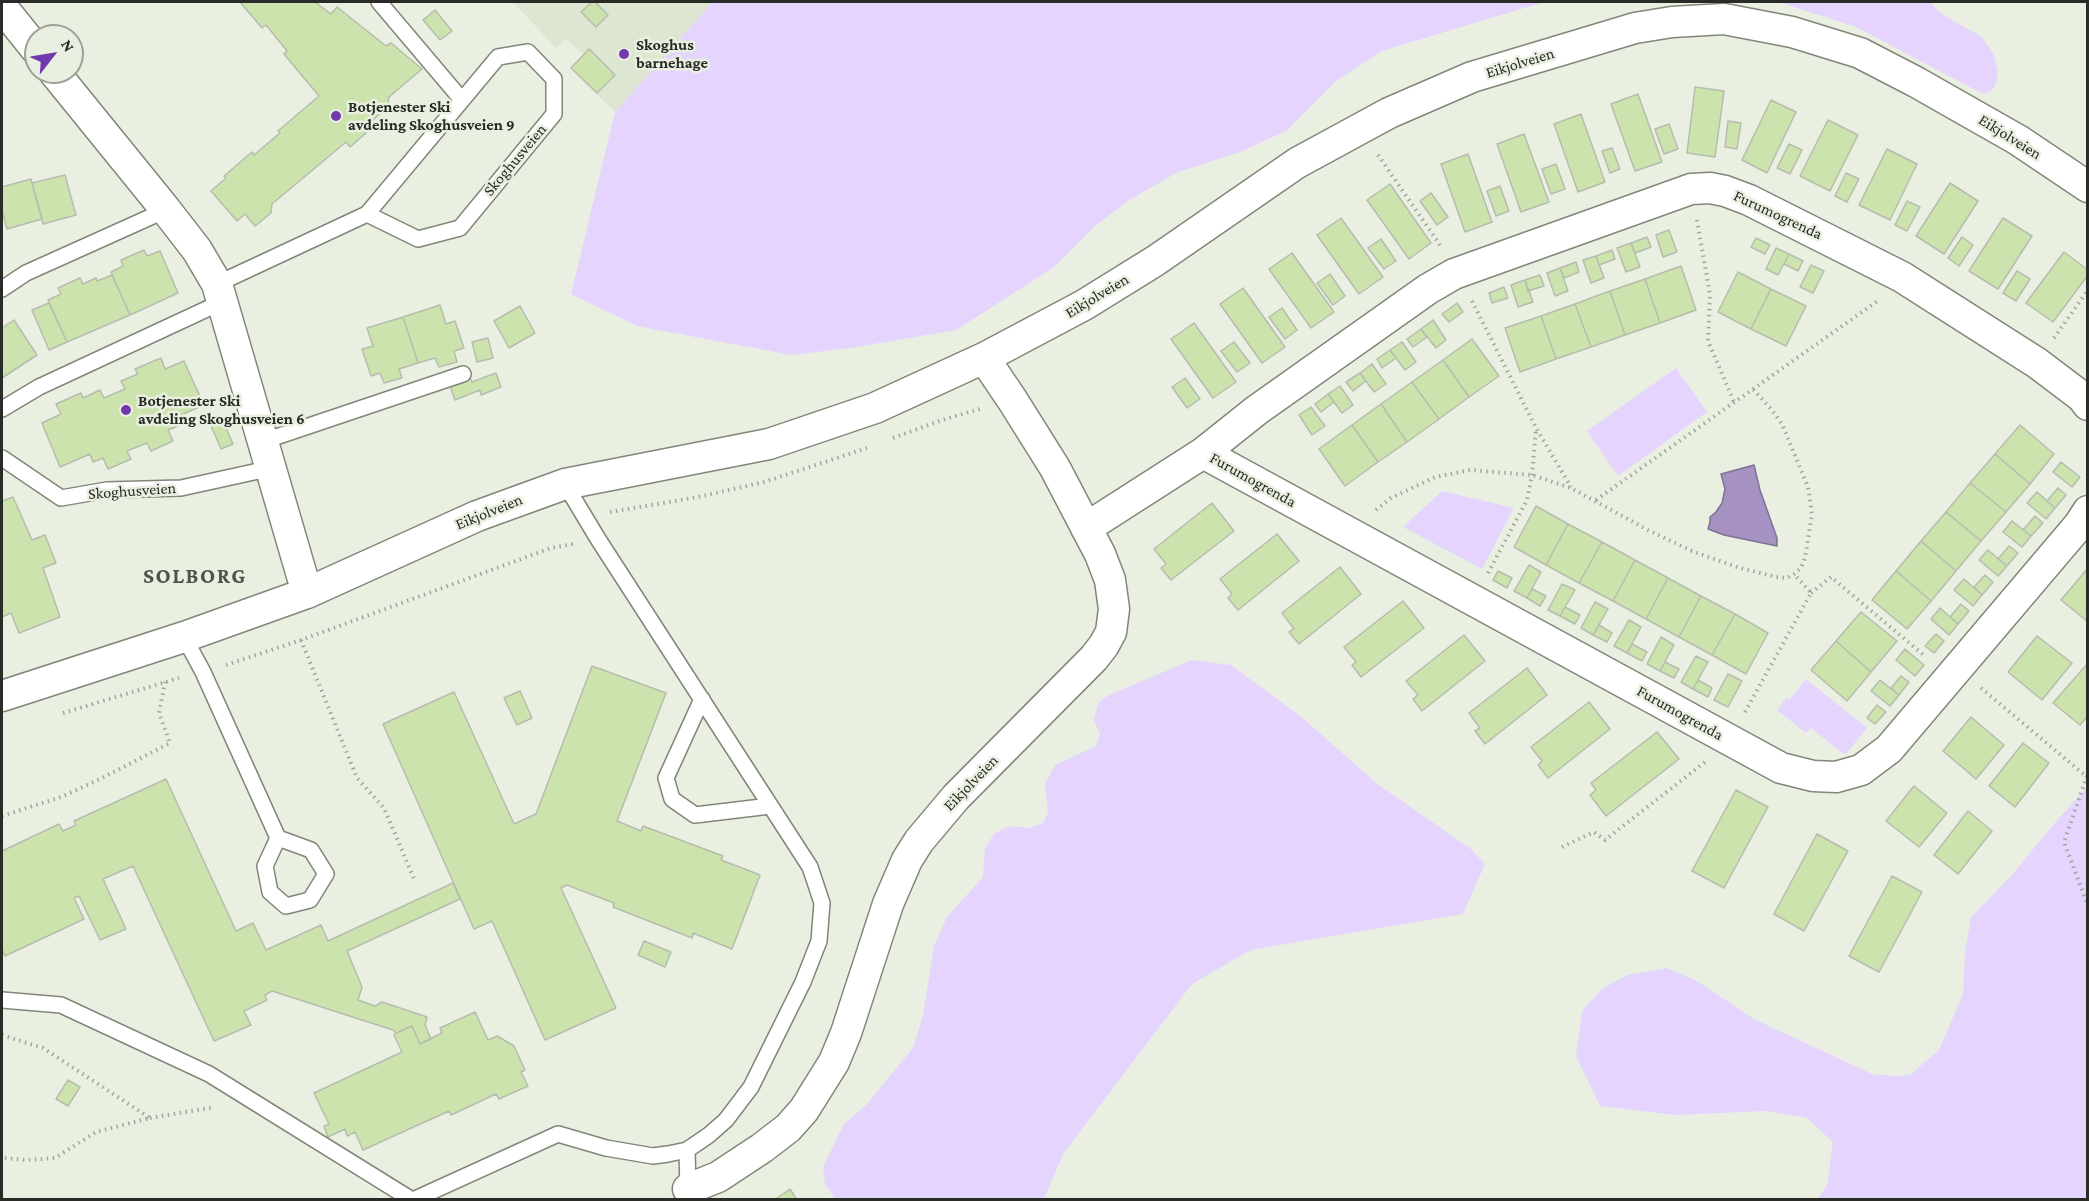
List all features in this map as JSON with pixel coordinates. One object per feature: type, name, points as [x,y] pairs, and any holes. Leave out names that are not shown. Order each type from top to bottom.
[{"type":"street","points":[[2,7],[24,34]]},
{"type":"street","name":"Eikjolveien","points":[[2,696],[184,637],[307,593],[477,516],[565,484],[769,444],[875,408],[984,358],[1084,305],[1155,261],[1297,163],[1389,113],[1483,74],[1635,28],[1672,22],[1724,19],[1792,32],[1860,53],[2018,140],[2088,188]]},
{"type":"street","points":[[64,84],[197,250],[220,293],[307,593]]},
{"type":"street","name":"Furumogrenda","points":[[1086,528],[1203,453],[1257,410],[1428,289],[1454,274],[1691,189],[1710,188],[1749,200],[1902,277],[2037,363],[2082,397],[2088,405]]},
{"type":"street","name":"Eikjolveien","points":[[688,1194],[762,1148],[788,1128],[804,1110],[838,1052],[857,1005],[888,904],[919,841],[956,797],[1027,727],[1104,645],[1111,632],[1114,609],[1110,580],[1086,528],[1054,468],[1013,400],[984,358]]},
{"type":"street","name":"Furumogrenda","points":[[1203,453],[1781,768],[1813,776],[1836,777],[1861,770],[1889,749],[2079,525],[2088,511]]},
{"type":"lane","points":[[379,2],[462,100]]},
{"type":"lane","name":"Skoghusveien","points":[[2,409],[39,387],[367,214],[498,57],[528,52],[554,79],[554,114],[460,228],[418,239],[367,214]]},
{"type":"lane","points":[[2,289],[26,273],[166,210]]},
{"type":"lane","name":"Skoghusveien","points":[[2,458],[61,498],[107,490],[181,488],[463,374]]},
{"type":"lane","points":[[2,1000],[61,1005],[209,1074],[413,1200],[558,1134],[606,1149],[653,1156],[687,1150],[726,1120],[751,1087],[803,982],[819,941],[822,903],[818,886],[810,867],[565,484]]},
{"type":"lane","points":[[184,637],[278,838],[311,850],[326,874],[310,900],[286,906],[270,892],[265,866],[278,838]]},
{"type":"lane","points":[[702,699],[666,778],[672,800],[695,815],[770,806]]},
{"type":"lane","name":"Eikjolveien","points":[[687,1150],[688,1194]]},
{"type":"path","points":[[1359,130],[1440,245],[1460,288],[1474,303],[1536,428],[1571,488]]},
{"type":"path","points":[[1691,189],[1710,295],[1708,341],[1734,402]]},
{"type":"path","points":[[1596,500],[1887,295],[1902,277]]},
{"type":"path","points":[[2037,363],[2088,290]]},
{"type":"path","points":[[1355,536],[1366,517],[1391,498],[1435,477],[1470,470],[1532,475],[1571,488],[1648,531],[1692,551],[1740,568],[1787,578],[1801,568],[1805,558],[1812,514],[1808,487],[1782,424],[1752,388]]},
{"type":"path","points":[[1474,600],[1527,500],[1532,475],[1536,428]]},
{"type":"path","points":[[56,715],[301,640],[551,548],[598,538]]},
{"type":"path","points":[[1794,574],[1812,593]]},
{"type":"path","points":[[1562,848],[1594,832],[1605,840],[1730,740],[1812,593],[1831,577],[2087,777],[2064,842],[2088,906]]},
{"type":"path","points":[[301,640],[357,778],[384,808],[414,881]]},
{"type":"path","points":[[2,816],[61,797],[170,743],[159,713],[165,682]]},
{"type":"path","points":[[2,1035],[43,1048],[150,1118]]},
{"type":"path","points":[[2,1158],[27,1160],[55,1158],[96,1132],[150,1118],[254,1101]]},
{"type":"shaded area","name":"Skoghus barnehage","points":[[513,2],[713,2],[615,112],[575,73],[587,58],[566,39],[556,48]]},
{"type":"shaded area","points":[[713,2],[1544,2],[1382,51],[1335,82],[1286,131],[1240,152],[1178,172],[1128,201],[1095,226],[1053,268],[956,330],[850,348],[791,355],[637,326],[571,294],[615,112]]},
{"type":"shaded area","points":[[1778,2],[1930,2],[1940,13],[1982,37],[1994,55],[1998,72],[1996,84],[1990,92],[1983,94],[1856,27]]},
{"type":"shaded area","points":[[1676,368],[1707,412],[1618,476],[1587,431]]},
{"type":"shaded area","points":[[1754,465],[1777,538],[1777,546],[1724,535],[1708,529],[1710,517],[1722,503],[1725,489],[1721,474]]},
{"type":"shaded area","points":[[1442,491],[1514,508],[1482,569],[1403,527]]},
{"type":"shaded area","points":[[1192,660],[1231,665],[1304,719],[1376,783],[1471,849],[1485,864],[1463,914],[1251,950],[1192,984],[1063,1154],[1044,1199],[835,1199],[825,1184],[823,1167],[844,1124],[866,1105],[913,1048],[923,1015],[934,946],[947,917],[983,877],[985,848],[994,834],[1009,826],[1029,828],[1043,823],[1048,813],[1045,784],[1055,765],[1096,746],[1100,734],[1094,720],[1098,703],[1107,696]]},
{"type":"shaded area","points":[[1806,679],[1867,728],[1845,755],[1811,728],[1806,733],[1777,710],[1786,698],[1789,700]]},
{"type":"shaded area","points":[[2087,787],[2087,1199],[1818,1199],[1827,1185],[1833,1142],[1807,1118],[1766,1111],[1675,1115],[1600,1106],[1576,1056],[1582,1011],[1602,989],[1627,975],[1667,968],[1697,981],[1754,1019],[1872,1074],[1910,1075],[1939,1050],[1963,994],[1965,953],[1971,917],[2010,877]]},
{"type":"building","name":"Botjenester Ski avdeling Skoghusveien 9","points":[[240,2],[315,2],[331,14],[337,7],[386,46],[391,43],[422,69],[389,97],[387,108],[368,124],[366,133],[350,147],[346,142],[272,204],[271,213],[255,226],[245,214],[237,221],[211,191],[226,178],[224,176],[252,152],[254,155],[319,96],[284,54],[287,51],[266,25],[262,28]]},
{"type":"building","points":[[595,2],[608,15],[596,27],[581,12]]},
{"type":"building","points":[[435,10],[452,31],[440,40],[423,20]]},
{"type":"building","points":[[589,49],[615,75],[597,93],[571,68]]},
{"type":"building","points":[[1695,87],[1724,91],[1715,157],[1687,153]]},
{"type":"building","points":[[1638,94],[1662,162],[1635,171],[1611,104]]},
{"type":"building","points":[[1771,100],[1796,112],[1767,173],[1742,160]]},
{"type":"building","points":[[1581,114],[1605,182],[1578,192],[1554,124]]},
{"type":"building","points":[[1828,120],[1858,135],[1830,191],[1800,176]]},
{"type":"building","points":[[1728,121],[1741,123],[1737,149],[1725,147]]},
{"type":"building","points":[[1669,124],[1678,149],[1664,154],[1655,129]]},
{"type":"building","points":[[1524,134],[1549,202],[1521,212],[1497,144]]},
{"type":"building","points":[[1789,144],[1802,150],[1790,174],[1777,168]]},
{"type":"building","points":[[1612,148],[1620,169],[1610,173],[1602,151]]},
{"type":"building","points":[[1887,149],[1917,164],[1890,220],[1859,205]]},
{"type":"building","points":[[1468,154],[1492,222],[1465,232],[1441,164]]},
{"type":"building","points":[[1556,164],[1565,189],[1551,194],[1542,169]]},
{"type":"building","points":[[1846,173],[1859,179],[1847,202],[1835,196]]},
{"type":"building","points":[[65,175],[76,215],[43,224],[32,183]]},
{"type":"building","points":[[31,179],[42,219],[7,229],[2,210],[2,187]]},
{"type":"building","points":[[1950,183],[1978,201],[1944,254],[1916,236]]},
{"type":"building","points":[[1390,184],[1431,243],[1409,259],[1367,200]]},
{"type":"building","points":[[1500,186],[1509,211],[1496,216],[1487,191]]},
{"type":"building","points":[[1431,193],[1448,217],[1437,225],[1420,201]]},
{"type":"building","points":[[1907,201],[1920,207],[1907,231],[1895,225]]},
{"type":"building","points":[[1341,218],[1383,277],[1359,294],[1317,235]]},
{"type":"building","points":[[2003,218],[2032,236],[1998,289],[1969,271]]},
{"type":"building","points":[[1669,230],[1677,252],[1663,257],[1656,235]]},
{"type":"building","points":[[1647,237],[1651,247],[1635,253],[1631,243]]},
{"type":"building","points":[[1962,237],[1973,245],[1959,266],[1948,258]]},
{"type":"building","points":[[1756,238],[1770,245],[1765,254],[1751,247]]},
{"type":"building","points":[[1381,239],[1396,261],[1384,269],[1368,248]]},
{"type":"building","points":[[1631,243],[1640,267],[1626,272],[1617,248]]},
{"type":"building","points":[[1776,248],[1789,254],[1778,275],[1766,269]]},
{"type":"building","points":[[144,250],[147,256],[160,251],[178,293],[130,315],[111,272],[123,266],[121,260]]},
{"type":"building","points":[[1612,250],[1615,259],[1599,265],[1596,256]]},
{"type":"building","points":[[2064,252],[2088,270],[2088,275],[2053,322],[2026,303]]},
{"type":"building","points":[[1292,253],[1334,312],[1311,328],[1269,269]]},
{"type":"building","points":[[1789,254],[1803,261],[1798,271],[1784,264]]},
{"type":"building","points":[[1596,256],[1604,278],[1591,283],[1583,260]]},
{"type":"building","points":[[1576,262],[1579,272],[1564,278],[1560,268]]},
{"type":"building","points":[[1811,265],[1824,271],[1813,293],[1800,287]]},
{"type":"building","points":[[1681,266],[1696,310],[1660,323],[1645,279]]},
{"type":"building","points":[[1560,268],[1568,291],[1555,296],[1547,273]]},
{"type":"building","points":[[2017,271],[2030,279],[2016,301],[2003,293]]},
{"type":"building","points":[[1738,272],[1771,289],[1751,329],[1718,312]]},
{"type":"building","points":[[1330,274],[1345,296],[1333,305],[1317,283]]},
{"type":"building","points":[[112,275],[130,315],[67,342],[48,300],[61,294],[58,288],[80,278],[83,284],[96,278],[97,281]]},
{"type":"building","points":[[1540,275],[1544,286],[1528,291],[1525,280]]},
{"type":"building","points":[[1645,279],[1660,323],[1625,335],[1610,291]]},
{"type":"building","points":[[1525,280],[1533,302],[1518,307],[1511,285]]},
{"type":"building","points":[[1504,287],[1508,298],[1492,303],[1489,293]]},
{"type":"building","points":[[1243,288],[1285,347],[1262,363],[1220,304]]},
{"type":"building","points":[[1771,289],[1806,306],[1786,346],[1751,329]]},
{"type":"building","points":[[1610,291],[1625,335],[1591,347],[1575,304]]},
{"type":"building","points":[[49,303],[67,342],[49,350],[32,310]]},
{"type":"building","points":[[1457,303],[1463,312],[1449,322],[1442,314]]},
{"type":"building","points":[[1575,304],[1591,347],[1556,359],[1541,316]]},
{"type":"building","points":[[440,305],[446,324],[455,321],[464,348],[454,351],[457,362],[439,367],[435,358],[418,363],[403,317]]},
{"type":"building","points":[[520,306],[535,333],[509,348],[494,321]]},
{"type":"building","points":[[1282,308],[1297,330],[1285,339],[1269,317]]},
{"type":"building","points":[[1541,316],[1556,359],[1520,372],[1505,328]]},
{"type":"building","points":[[403,317],[418,363],[399,369],[402,378],[384,383],[380,373],[371,376],[362,349],[373,346],[367,328]]},
{"type":"building","points":[[14,320],[37,355],[2,378],[2,328]]},
{"type":"building","points":[[1433,320],[1446,340],[1436,348],[1421,329]]},
{"type":"building","points":[[1194,323],[1236,382],[1213,398],[1171,339]]},
{"type":"building","points":[[1421,329],[1427,337],[1413,347],[1407,339]]},
{"type":"building","points":[[488,338],[493,358],[477,362],[472,342]]},
{"type":"building","points":[[1472,339],[1499,376],[1469,397],[1443,360]]},
{"type":"building","points":[[1234,342],[1250,363],[1237,372],[1221,351]]},
{"type":"building","points":[[1402,342],[1416,362],[1405,370],[1390,350]]},
{"type":"building","points":[[1390,350],[1396,358],[1382,368],[1377,359]]},
{"type":"building","name":"Botjenester Ski avdeling Skoghusveien 6","points":[[161,358],[165,369],[184,361],[204,405],[174,418],[178,426],[168,430],[173,441],[151,451],[147,443],[127,451],[131,459],[108,469],[103,458],[93,462],[90,454],[60,467],[42,423],[61,414],[56,404],[81,393],[83,398],[100,390],[104,398],[125,389],[121,381],[138,374],[135,369]]},
{"type":"building","points":[[1443,360],[1469,397],[1439,419],[1412,382]]},
{"type":"building","points":[[1372,364],[1386,384],[1374,392],[1360,373]]},
{"type":"building","points":[[496,373],[501,387],[481,395],[480,390],[455,400],[449,383],[469,375],[472,382]]},
{"type":"building","points":[[1360,373],[1366,381],[1353,391],[1346,382]]},
{"type":"building","points":[[1185,378],[1200,399],[1187,408],[1172,387]]},
{"type":"building","points":[[1412,382],[1439,419],[1407,442],[1381,404]]},
{"type":"building","points":[[1340,386],[1353,405],[1342,413],[1328,394]]},
{"type":"building","points":[[1328,394],[1334,402],[1321,412],[1315,404]]},
{"type":"building","points":[[1381,404],[1407,442],[1378,462],[1352,425]]},
{"type":"building","points":[[1311,407],[1325,426],[1312,435],[1299,415]]},
{"type":"building","points":[[223,421],[233,444],[221,449],[211,426]]},
{"type":"building","points":[[1352,425],[1378,462],[1345,486],[1319,449]]},
{"type":"building","points":[[2020,425],[2054,454],[2030,484],[1995,454]]},
{"type":"building","points":[[1995,454],[2030,484],[2006,512],[1970,483]]},
{"type":"building","points":[[2061,462],[2080,477],[2072,487],[2053,472]]},
{"type":"building","points":[[1970,483],[2006,512],[1981,541],[1946,512]]},
{"type":"building","points":[[2058,488],[2066,495],[2055,508],[2047,501]]},
{"type":"building","points":[[2037,492],[2055,508],[2046,519],[2027,503]]},
{"type":"building","points":[[13,497],[32,540],[45,535],[56,563],[43,568],[60,617],[19,633],[11,613],[2,617],[2,501]]},
{"type":"building","points":[[1212,503],[1234,531],[1171,580],[1161,568],[1166,564],[1154,549]]},
{"type":"building","points":[[1536,506],[1568,524],[1546,565],[1514,547]]},
{"type":"building","points":[[1946,512],[1981,541],[1956,571],[1921,541]]},
{"type":"building","points":[[2035,516],[2043,523],[2031,536],[2023,530]]},
{"type":"building","points":[[2012,521],[2031,536],[2022,547],[2003,532]]},
{"type":"building","points":[[1568,524],[1602,542],[1579,583],[1546,565]]},
{"type":"building","points":[[1277,534],[1299,561],[1238,610],[1228,598],[1232,594],[1220,579]]},
{"type":"building","points":[[1921,541],[1956,571],[1931,601],[1896,571]]},
{"type":"building","points":[[1602,542],[1635,560],[1613,601],[1579,583]]},
{"type":"building","points":[[2009,546],[2018,553],[2007,566],[1998,559]]},
{"type":"building","points":[[1988,550],[2007,566],[1998,576],[1979,560]]},
{"type":"building","points":[[1635,560],[1668,578],[1646,619],[1613,601]]},
{"type":"building","points":[[1529,565],[1541,572],[1527,598],[1514,591]]},
{"type":"building","points":[[1340,567],[1361,594],[1299,644],[1289,632],[1294,629],[1282,613]]},
{"type":"building","points":[[2088,568],[2088,622],[2061,600]]},
{"type":"building","points":[[1498,571],[1512,578],[1507,588],[1493,580]]},
{"type":"building","points":[[1896,571],[1931,601],[1907,629],[1872,600]]},
{"type":"building","points":[[1985,575],[1993,582],[1982,595],[1974,587]]},
{"type":"building","points":[[1668,578],[1701,596],[1679,637],[1646,619]]},
{"type":"building","points":[[1964,579],[1982,595],[1973,606],[1954,590]]},
{"type":"building","points":[[1562,584],[1575,590],[1560,616],[1548,610]]},
{"type":"building","points":[[1532,589],[1546,596],[1540,606],[1527,598]]},
{"type":"building","points":[[1701,596],[1735,614],[1712,655],[1679,637]]},
{"type":"building","points":[[1403,601],[1424,628],[1361,677],[1352,665],[1356,662],[1344,647]]},
{"type":"building","points":[[1595,602],[1608,609],[1593,635],[1581,628]]},
{"type":"building","points":[[1961,604],[1969,611],[1958,624],[1950,617]]},
{"type":"building","points":[[1565,607],[1580,615],[1575,624],[1560,616]]},
{"type":"building","points":[[1940,608],[1958,624],[1949,635],[1931,619]]},
{"type":"building","points":[[1861,612],[1897,641],[1871,672],[1836,641]]},
{"type":"building","points":[[1735,614],[1768,633],[1746,674],[1712,655]]},
{"type":"building","points":[[1629,620],[1641,627],[1627,653],[1614,646]]},
{"type":"building","points":[[1599,625],[1612,633],[1607,642],[1593,635]]},
{"type":"building","points":[[1936,634],[1944,641],[1934,653],[1925,646]]},
{"type":"building","points":[[1464,635],[1485,661],[1422,711],[1413,699],[1418,695],[1406,681]]},
{"type":"building","points":[[2037,636],[2072,663],[2042,700],[2008,672]]},
{"type":"building","points":[[1661,637],[1674,645],[1660,671],[1647,664]]},
{"type":"building","points":[[1836,641],[1871,672],[1847,701],[1811,670]]},
{"type":"building","points":[[1632,644],[1647,652],[1642,661],[1627,653]]},
{"type":"building","points":[[1905,649],[1924,665],[1915,676],[1896,660]]},
{"type":"building","points":[[1696,656],[1708,662],[1693,689],[1681,682]]},
{"type":"building","points":[[1665,662],[1679,669],[1674,678],[1660,671]]},
{"type":"building","points":[[2088,663],[2088,716],[2080,725],[2053,703]]},
{"type":"building","points":[[592,666],[666,693],[617,821],[641,831],[643,826],[723,856],[721,860],[760,875],[732,949],[693,933],[692,938],[613,907],[614,903],[567,885],[561,888],[616,1008],[545,1040],[492,921],[474,929],[383,724],[454,692],[514,824],[536,814]]},
{"type":"building","points":[[1527,668],[1547,695],[1485,744],[1475,731],[1480,728],[1469,713]]},
{"type":"building","points":[[1728,674],[1742,681],[1728,707],[1714,700]]},
{"type":"building","points":[[1901,676],[1909,682],[1899,695],[1891,688]]},
{"type":"building","points":[[1698,680],[1712,688],[1708,697],[1693,689]]},
{"type":"building","points":[[1880,680],[1899,695],[1890,706],[1871,691]]},
{"type":"building","points":[[520,691],[532,718],[517,725],[504,698]]},
{"type":"building","points":[[1589,702],[1610,729],[1548,778],[1538,765],[1542,761],[1531,747]]},
{"type":"building","points":[[1877,705],[1886,712],[1875,724],[1867,718]]},
{"type":"building","points":[[1971,717],[2004,745],[1976,779],[1943,751]]},
{"type":"building","points":[[1657,732],[1679,759],[1606,816],[1590,795],[1596,790],[1591,783]]},
{"type":"building","points":[[2023,743],[2049,763],[2015,807],[1989,786]]},
{"type":"building","points":[[166,779],[236,931],[253,923],[266,950],[321,925],[328,941],[453,883],[460,899],[347,951],[362,987],[358,1000],[375,1006],[382,1002],[427,1017],[425,1025],[431,1039],[420,1044],[412,1026],[396,1033],[393,1030],[272,991],[265,995],[267,1000],[244,1011],[251,1025],[214,1041],[133,866],[103,879],[126,929],[100,940],[79,896],[74,898],[84,919],[5,956],[2,949],[2,851],[59,824],[63,831],[76,825],[74,821]]},
{"type":"building","points":[[1914,786],[1947,813],[1919,847],[1886,821]]},
{"type":"building","points":[[1736,790],[1768,807],[1724,888],[1692,871]]},
{"type":"building","points":[[1968,811],[1992,831],[1958,874],[1934,855]]},
{"type":"building","points":[[1817,834],[1848,851],[1804,931],[1774,914]]},
{"type":"building","points":[[1892,876],[1922,892],[1879,972],[1849,956]]},
{"type":"building","points":[[644,941],[671,952],[665,967],[638,955]]},
{"type":"building","points":[[475,1012],[488,1040],[497,1036],[514,1046],[525,1070],[521,1072],[528,1086],[499,1099],[496,1094],[451,1115],[449,1111],[363,1150],[355,1132],[347,1136],[345,1129],[328,1137],[324,1126],[329,1124],[314,1093],[402,1052],[394,1035],[396,1033],[412,1026],[420,1044],[442,1033],[440,1028]]},
{"type":"building","points":[[68,1080],[80,1087],[68,1106],[56,1099]]},
{"type":"building","points":[[790,1189],[797,1200],[774,1200]]},
{"type":"place","name":"Skoghus barnehage","points":[[624,54]]},
{"type":"place","name":"Botjenester Ski avdeling Skoghusveien 9","points":[[336,116]]},
{"type":"place","name":"Botjenester Ski avdeling Skoghusveien 6","points":[[126,410]]},
{"type":"district","name":"SOLBORG","points":[[195,576]]}]
